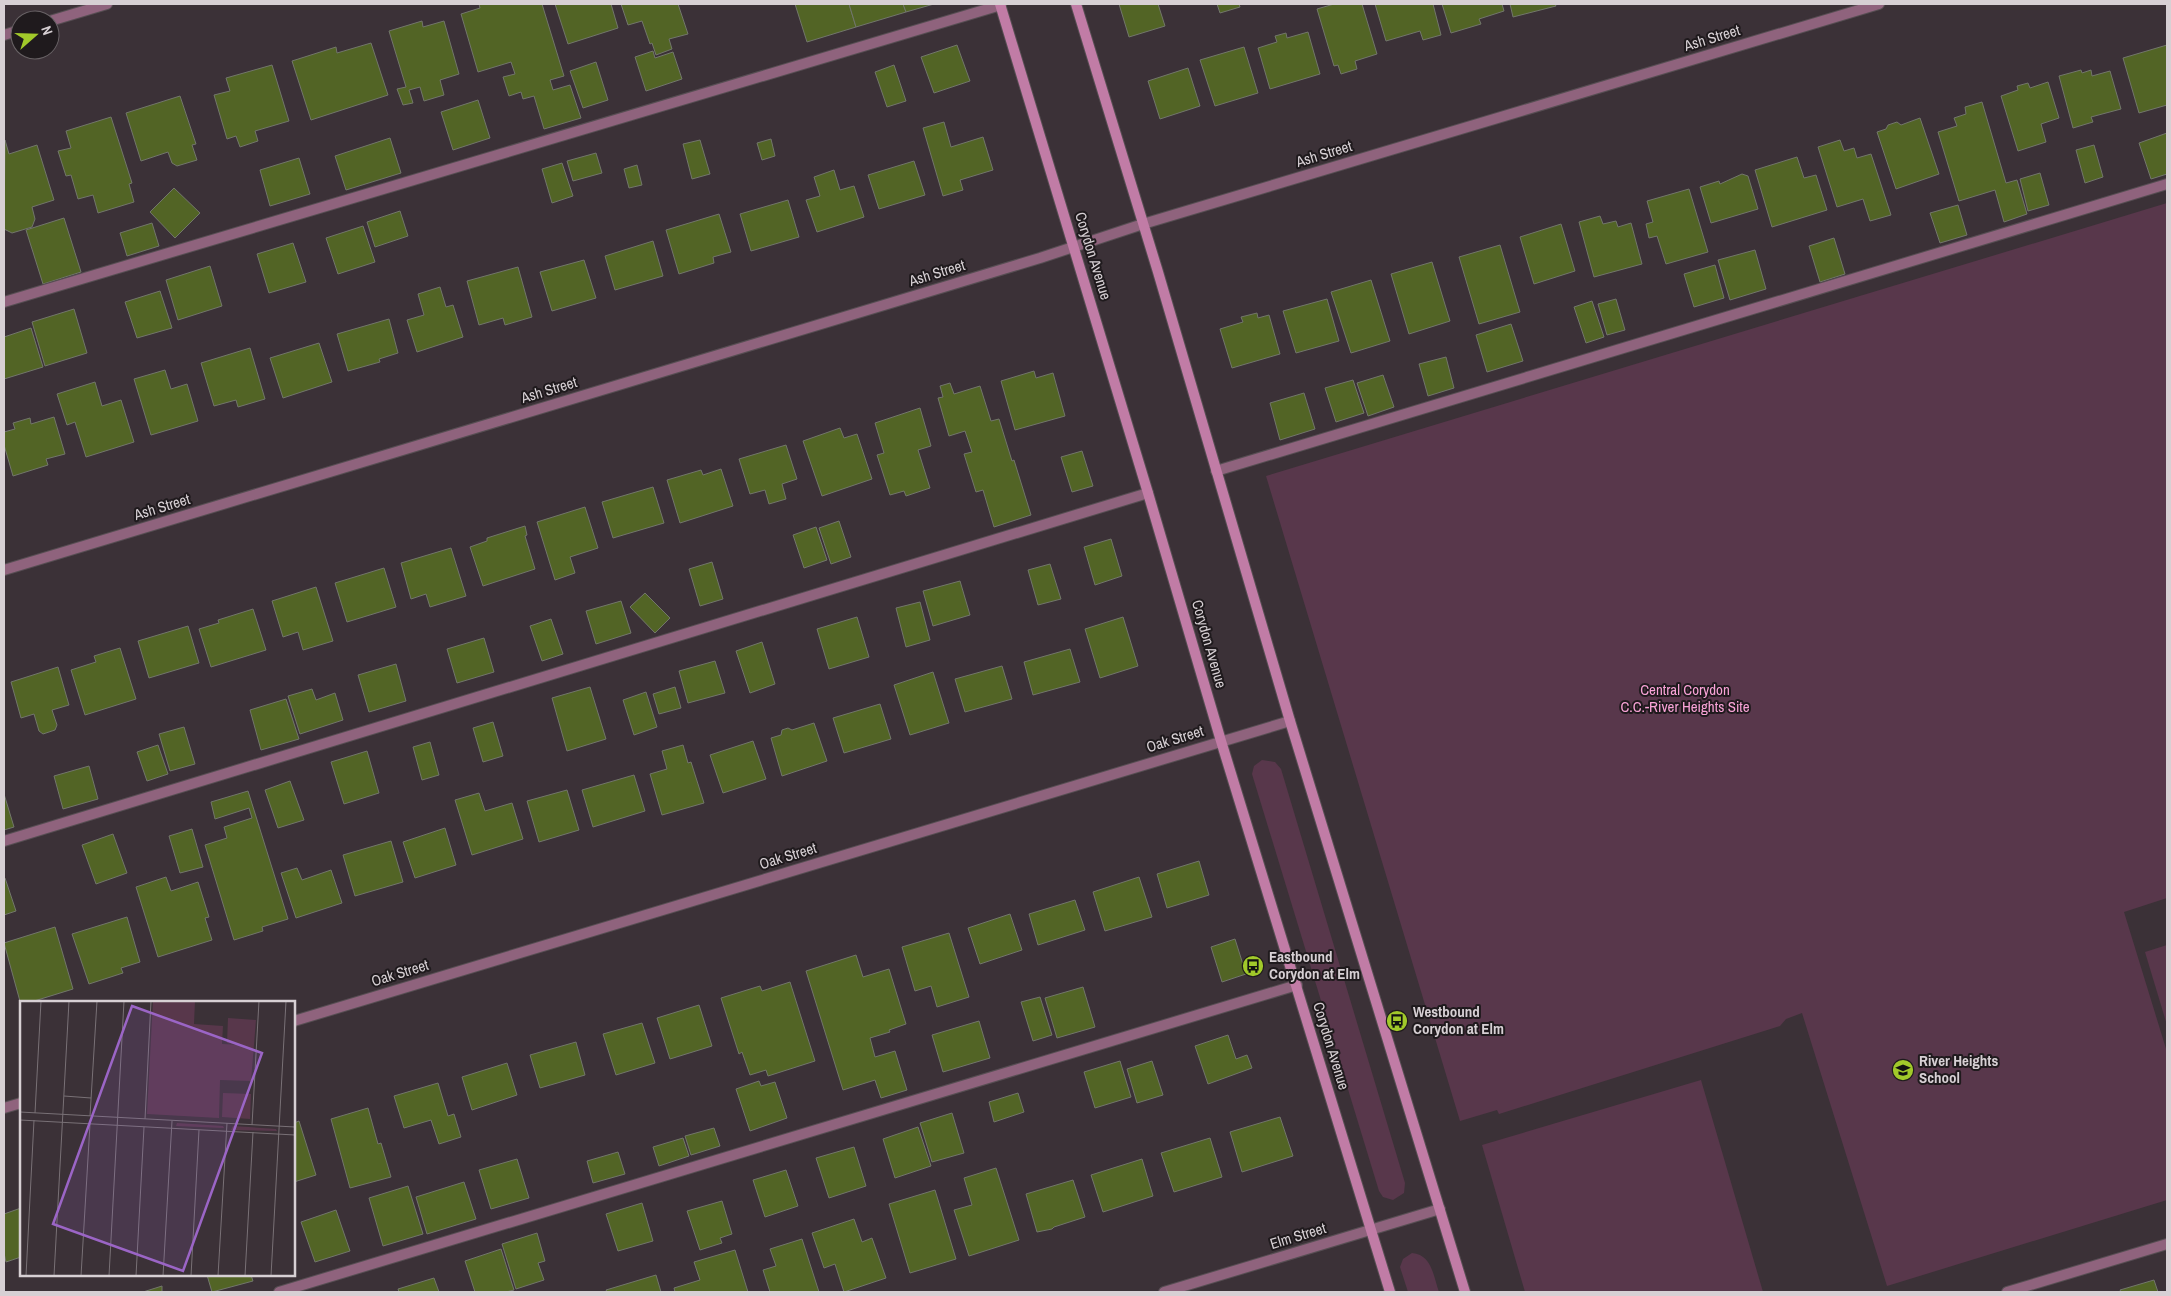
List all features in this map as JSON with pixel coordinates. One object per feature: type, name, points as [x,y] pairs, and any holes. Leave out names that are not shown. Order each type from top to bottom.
[{"type":"main road","name":"Corydon Avenue","points":[[1001,4],[1221,741],[1390,1292]]},
{"type":"main road","points":[[1076,4],[1144,224],[1290,721],[1465,1292]]},
{"type":"street","points":[[60,18],[107,4]]},
{"type":"street","points":[[4,302],[1001,4]]},
{"type":"street","name":"Ash Street","points":[[4,570],[1075,247],[1144,224],[1879,4]]},
{"type":"street","points":[[1216,471],[2167,184]]},
{"type":"street","points":[[4,840],[1148,493]]},
{"type":"street","name":"Oak Street","points":[[295,1021],[1290,721]]},
{"type":"street","points":[[279,1292],[1297,985]]},
{"type":"street","points":[[4,1108],[20,1103]]},
{"type":"street","name":"Elm Street","points":[[1164,1292],[1440,1210]]},
{"type":"street","points":[[2007,1292],[2167,1244]]},
{"type":"green space","name":"Central Corydon C.C.-River Heights Site","points":[[2167,203],[2167,898],[2124,912],[2167,1052],[2167,1200],[1887,1286],[1802,1013],[1786,1019],[1780,1026],[1499,1114],[1497,1110],[1460,1121],[1266,476]]},
{"type":"green space","points":[[1262,760],[1275,762],[1281,769],[1405,1183],[1404,1193],[1393,1200],[1383,1197],[1379,1191],[1252,774],[1254,766]]},
{"type":"green space","points":[[2167,945],[2167,1025],[2145,952]]},
{"type":"green space","points":[[1701,1080],[1763,1292],[1525,1292],[1482,1145]]},
{"type":"green space","points":[[1412,1253],[1419,1255],[1428,1262],[1439,1292],[1408,1292],[1400,1267],[1403,1259]]},
{"type":"building","points":[[479,4],[542,4],[564,76],[550,80],[553,90],[570,85],[581,118],[544,129],[534,96],[523,99],[521,92],[509,96],[503,77],[515,74],[511,62],[478,72],[461,14],[480,8]]},
{"type":"building","points":[[555,4],[611,4],[618,28],[568,44]]},
{"type":"building","points":[[621,4],[678,4],[688,34],[669,39],[672,49],[656,55],[642,21],[628,25]]},
{"type":"building","points":[[795,4],[849,4],[856,27],[807,42]]},
{"type":"building","points":[[849,4],[903,4],[906,12],[856,27]]},
{"type":"building","points":[[903,4],[934,4],[906,12]]},
{"type":"building","points":[[1119,4],[1158,4],[1165,26],[1129,37]]},
{"type":"building","points":[[1217,4],[1239,4],[1240,7],[1220,13]]},
{"type":"building","points":[[1334,4],[1362,4],[1377,54],[1355,61],[1357,69],[1341,74],[1338,65],[1334,66],[1317,9]]},
{"type":"building","points":[[1375,4],[1433,4],[1441,35],[1423,40],[1420,31],[1386,41]]},
{"type":"building","points":[[1442,4],[1502,4],[1504,11],[1479,19],[1481,24],[1451,33]]},
{"type":"building","points":[[1510,4],[1555,4],[1556,6],[1513,17]]},
{"type":"building","points":[[422,21],[423,27],[444,21],[459,74],[440,80],[444,95],[424,101],[420,87],[409,90],[413,103],[403,105],[397,89],[406,87],[389,31]]},
{"type":"building","points":[[1308,32],[1320,74],[1270,89],[1258,48],[1277,42],[1275,36],[1286,33],[1287,38]]},
{"type":"building","points":[[371,43],[388,95],[311,120],[292,61],[336,47],[337,53]]},
{"type":"building","points":[[957,45],[970,81],[934,93],[921,57]]},
{"type":"building","points":[[2167,45],[2167,105],[2139,113],[2123,58]]},
{"type":"building","points":[[1244,47],[1258,93],[1215,106],[1200,60]]},
{"type":"building","points":[[653,51],[655,58],[673,52],[682,79],[646,91],[635,57]]},
{"type":"building","points":[[596,62],[608,100],[583,108],[570,71]]},
{"type":"building","points":[[272,65],[289,121],[255,131],[258,141],[240,147],[236,136],[227,139],[214,95],[230,91],[226,78]]},
{"type":"building","points":[[894,65],[906,101],[887,107],[875,72]]},
{"type":"building","points":[[1188,68],[1200,106],[1160,119],[1148,81]]},
{"type":"building","points":[[2081,70],[2082,73],[2091,70],[2092,76],[2110,71],[2121,109],[2091,117],[2093,122],[2073,128],[2059,76]]},
{"type":"building","points":[[2048,82],[2059,118],[2041,124],[2046,142],[2018,151],[2001,96],[2018,90],[2017,86],[2028,83],[2030,88]]},
{"type":"building","points":[[180,96],[196,144],[192,145],[197,160],[177,166],[172,163],[168,152],[141,161],[126,113]]},
{"type":"building","points":[[478,100],[490,138],[453,150],[441,112]]},
{"type":"building","points":[[1982,102],[2006,183],[2017,180],[2027,214],[2004,222],[1995,190],[1959,201],[1938,132],[1957,126],[1954,118],[1966,114],[1965,107]]},
{"type":"building","points":[[111,117],[132,183],[129,184],[134,202],[98,213],[93,195],[78,199],[71,175],[66,176],[58,151],[71,148],[66,131]]},
{"type":"building","points":[[1920,118],[1939,174],[1896,189],[1877,132],[1897,122],[1901,125]]},
{"type":"building","points":[[944,122],[951,147],[983,137],[993,170],[960,180],[963,190],[943,196],[923,128]]},
{"type":"building","points":[[2167,133],[2167,174],[2151,179],[2139,143]]},
{"type":"building","points":[[390,138],[401,173],[346,190],[335,156]]},
{"type":"building","points":[[771,139],[775,156],[762,160],[757,143]]},
{"type":"building","points":[[5,140],[9,154],[37,145],[54,200],[32,207],[35,219],[32,227],[12,233],[4,229]]},
{"type":"building","points":[[700,140],[710,174],[692,179],[683,144]]},
{"type":"building","points":[[1840,140],[1844,151],[1854,148],[1857,158],[1871,154],[1891,215],[1870,221],[1863,199],[1837,207],[1818,147]]},
{"type":"building","points":[[2094,145],[2103,177],[2085,183],[2076,150]]},
{"type":"building","points":[[596,153],[602,173],[573,181],[567,161]]},
{"type":"building","points":[[1797,157],[1804,178],[1816,175],[1827,210],[1772,227],[1755,170]]},
{"type":"building","points":[[299,158],[310,194],[270,206],[260,170]]},
{"type":"building","points":[[914,161],[925,195],[879,209],[868,175]]},
{"type":"building","points":[[562,163],[573,196],[552,203],[542,169]]},
{"type":"building","points":[[637,165],[642,185],[629,188],[624,169]]},
{"type":"building","points":[[834,170],[840,190],[854,186],[864,217],[817,232],[806,200],[820,196],[814,177]]},
{"type":"building","points":[[2040,173],[2049,205],[2028,211],[2020,179]]},
{"type":"building","points":[[1742,174],[1748,176],[1758,209],[1711,223],[1700,187],[1719,181],[1720,184]]},
{"type":"building","points":[[174,188],[200,213],[175,238],[150,212]]},
{"type":"building","points":[[1689,189],[1708,252],[1666,264],[1657,236],[1649,238],[1646,224],[1653,222],[1647,201]]},
{"type":"building","points":[[788,200],[799,237],[751,251],[740,214]]},
{"type":"building","points":[[1958,205],[1967,235],[1940,243],[1930,213]]},
{"type":"building","points":[[400,211],[408,236],[375,247],[367,222]]},
{"type":"building","points":[[719,214],[731,252],[713,257],[714,263],[679,274],[666,230]]},
{"type":"building","points":[[1600,216],[1603,224],[1616,221],[1618,227],[1631,223],[1642,264],[1594,277],[1579,222]]},
{"type":"building","points":[[64,218],[81,272],[43,284],[26,230]]},
{"type":"building","points":[[152,223],[159,246],[127,256],[120,233]]},
{"type":"building","points":[[1561,224],[1575,271],[1534,284],[1520,237]]},
{"type":"building","points":[[363,226],[375,262],[338,274],[326,238]]},
{"type":"building","points":[[1834,238],[1845,274],[1820,282],[1809,246]]},
{"type":"building","points":[[653,241],[663,276],[615,290],[605,256]]},
{"type":"building","points":[[293,243],[306,282],[269,293],[257,254]]},
{"type":"building","points":[[1500,245],[1520,312],[1479,324],[1459,257]]},
{"type":"building","points":[[1755,250],[1766,289],[1730,300],[1718,260]]},
{"type":"building","points":[[584,260],[596,298],[552,311],[540,272]]},
{"type":"building","points":[[1432,262],[1450,321],[1409,334],[1391,274]]},
{"type":"building","points":[[1715,265],[1724,298],[1694,307],[1684,274]]},
{"type":"building","points":[[210,266],[222,306],[178,320],[166,280]]},
{"type":"building","points":[[518,267],[532,317],[505,325],[503,318],[479,325],[467,281]]},
{"type":"building","points":[[1371,280],[1390,341],[1351,353],[1331,292]]},
{"type":"building","points":[[440,287],[446,307],[453,305],[463,337],[417,352],[407,320],[424,315],[418,294]]},
{"type":"building","points":[[160,291],[172,328],[137,338],[125,302]]},
{"type":"building","points":[[1327,299],[1339,341],[1296,353],[1283,311]]},
{"type":"building","points":[[1616,299],[1625,330],[1607,335],[1598,304]]},
{"type":"building","points":[[1592,301],[1604,337],[1586,343],[1574,307]]},
{"type":"building","points":[[74,309],[87,353],[45,366],[32,322]]},
{"type":"building","points":[[1257,313],[1258,318],[1269,315],[1280,354],[1232,368],[1220,329],[1243,322],[1241,317]]},
{"type":"building","points":[[389,319],[398,353],[379,359],[380,362],[348,371],[337,334]]},
{"type":"building","points":[[1511,324],[1523,361],[1487,372],[1476,335]]},
{"type":"building","points":[[31,328],[43,367],[4,379],[4,337]]},
{"type":"building","points":[[319,343],[332,382],[283,398],[270,358]]},
{"type":"building","points":[[250,348],[265,399],[238,407],[236,400],[214,406],[201,363]]},
{"type":"building","points":[[1446,357],[1454,388],[1428,396],[1419,364]]},
{"type":"building","points":[[165,370],[171,389],[187,384],[198,421],[151,435],[134,379]]},
{"type":"building","points":[[1034,371],[1036,378],[1053,373],[1065,416],[1015,430],[1001,381]]},
{"type":"building","points":[[1383,375],[1394,407],[1368,416],[1357,383]]},
{"type":"building","points":[[1353,380],[1364,413],[1336,422],[1325,388]]},
{"type":"building","points":[[95,382],[102,406],[121,400],[134,442],[86,457],[75,422],[67,425],[57,394]]},
{"type":"building","points":[[950,383],[954,394],[980,386],[991,421],[999,419],[1031,515],[994,527],[983,490],[976,492],[964,454],[972,452],[965,431],[949,436],[938,398],[943,397],[940,386]]},
{"type":"building","points":[[1304,393],[1315,429],[1280,440],[1270,403]]},
{"type":"building","points":[[920,408],[931,446],[918,450],[930,488],[906,496],[904,491],[890,495],[877,455],[884,453],[875,423]]},
{"type":"building","points":[[54,417],[65,454],[46,459],[48,465],[13,476],[4,445],[4,432],[15,429],[13,423],[30,418],[31,424]]},
{"type":"building","points":[[840,428],[844,438],[857,434],[872,479],[822,496],[803,441]]},
{"type":"building","points":[[786,445],[797,479],[782,484],[786,499],[769,504],[765,490],[750,494],[739,459]]},
{"type":"building","points":[[1082,451],[1093,486],[1072,492],[1061,457]]},
{"type":"building","points":[[721,469],[733,506],[680,523],[667,480],[701,470],[703,475]]},
{"type":"building","points":[[653,487],[664,523],[613,538],[602,502]]},
{"type":"building","points":[[585,507],[598,548],[570,557],[575,573],[555,580],[537,522]]},
{"type":"building","points":[[839,521],[851,557],[831,564],[819,528]]},
{"type":"building","points":[[525,526],[527,535],[525,536],[535,569],[483,586],[470,547],[487,541],[487,538]]},
{"type":"building","points":[[816,527],[827,560],[804,568],[793,535]]},
{"type":"building","points":[[1111,539],[1122,576],[1095,585],[1084,547]]},
{"type":"building","points":[[451,548],[466,596],[430,607],[426,594],[411,599],[401,563]]},
{"type":"building","points":[[712,562],[723,599],[700,606],[689,569]]},
{"type":"building","points":[[1050,564],[1061,599],[1038,605],[1028,570]]},
{"type":"building","points":[[384,568],[396,607],[347,622],[335,583]]},
{"type":"building","points":[[960,581],[970,615],[933,626],[923,591]]},
{"type":"building","points":[[316,587],[333,641],[303,650],[298,632],[283,637],[272,601]]},
{"type":"building","points":[[645,593],[670,618],[655,633],[630,607]]},
{"type":"building","points":[[621,601],[631,633],[596,644],[586,611]]},
{"type":"building","points":[[920,602],[930,640],[906,647],[896,608]]},
{"type":"building","points":[[253,609],[266,650],[211,667],[199,629],[219,623],[218,620]]},
{"type":"building","points":[[857,617],[869,657],[829,669],[817,629]]},
{"type":"building","points":[[1123,617],[1138,666],[1100,678],[1085,629]]},
{"type":"building","points":[[551,619],[563,654],[542,661],[530,626]]},
{"type":"building","points":[[188,626],[199,663],[149,678],[138,641]]},
{"type":"building","points":[[484,638],[494,672],[457,683],[447,649]]},
{"type":"building","points":[[762,642],[775,684],[750,693],[736,651]]},
{"type":"building","points":[[120,648],[136,699],[85,715],[71,670],[96,662],[94,656]]},
{"type":"building","points":[[1070,649],[1080,682],[1033,695],[1024,662]]},
{"type":"building","points":[[715,661],[725,693],[688,703],[679,671]]},
{"type":"building","points":[[396,664],[406,701],[369,712],[358,675]]},
{"type":"building","points":[[1002,666],[1012,699],[965,712],[955,679]]},
{"type":"building","points":[[58,667],[69,705],[52,710],[57,725],[55,730],[43,734],[39,731],[34,714],[21,718],[11,682]]},
{"type":"building","points":[[933,672],[949,723],[910,735],[894,685]]},
{"type":"building","points":[[590,687],[606,739],[567,751],[552,698]]},
{"type":"building","points":[[675,687],[681,708],[659,714],[653,694]]},
{"type":"building","points":[[312,689],[316,700],[335,693],[343,720],[300,734],[288,696]]},
{"type":"building","points":[[646,692],[657,727],[634,735],[623,700]]},
{"type":"building","points":[[286,699],[299,739],[261,750],[250,710]]},
{"type":"building","points":[[880,704],[891,739],[844,753],[833,718]]},
{"type":"building","points":[[493,722],[503,756],[483,762],[473,728]]},
{"type":"building","points":[[814,723],[827,761],[782,776],[771,738],[781,735],[782,730],[788,728],[792,730]]},
{"type":"building","points":[[184,727],[195,764],[170,771],[159,734]]},
{"type":"building","points":[[753,741],[766,779],[723,793],[710,755]]},
{"type":"building","points":[[430,742],[439,775],[422,780],[413,747]]},
{"type":"building","points":[[158,745],[168,774],[147,781],[137,752]]},
{"type":"building","points":[[683,745],[688,763],[691,762],[704,803],[662,815],[650,774],[667,769],[662,751]]},
{"type":"building","points":[[367,751],[379,793],[344,804],[331,762]]},
{"type":"building","points":[[89,766],[98,799],[63,809],[54,776]]},
{"type":"building","points":[[634,775],[645,811],[593,827],[582,790]]},
{"type":"building","points":[[290,781],[304,820],[278,828],[265,790]]},
{"type":"building","points":[[567,790],[579,830],[539,842],[527,801]]},
{"type":"building","points":[[248,791],[288,919],[262,927],[263,931],[234,940],[205,845],[227,838],[224,827],[252,818],[249,808],[215,819],[211,802]]},
{"type":"building","points":[[479,793],[485,811],[512,803],[523,839],[472,855],[455,800]]},
{"type":"building","points":[[4,794],[14,827],[4,830]]},
{"type":"building","points":[[445,828],[456,865],[415,878],[403,842]]},
{"type":"building","points":[[192,829],[203,867],[180,873],[169,836]]},
{"type":"building","points":[[113,834],[127,873],[96,884],[82,845]]},
{"type":"building","points":[[391,841],[403,882],[355,896],[343,855]]},
{"type":"building","points":[[1199,861],[1209,895],[1167,908],[1157,874]]},
{"type":"building","points":[[297,868],[302,880],[331,870],[342,903],[296,918],[281,873]]},
{"type":"building","points":[[166,877],[171,891],[198,882],[209,917],[205,918],[212,940],[158,957],[136,887]]},
{"type":"building","points":[[1139,877],[1152,917],[1105,931],[1093,892]]},
{"type":"building","points":[[4,879],[16,911],[4,915]]},
{"type":"building","points":[[1075,900],[1085,930],[1038,945],[1029,914]]},
{"type":"building","points":[[1010,914],[1022,950],[980,964],[968,928]]},
{"type":"building","points":[[127,917],[140,962],[121,968],[123,973],[89,984],[72,934]]},
{"type":"building","points":[[55,927],[73,989],[34,1001],[20,1001],[4,943]]},
{"type":"building","points":[[949,933],[969,997],[937,1007],[931,986],[915,991],[902,947]]},
{"type":"building","points":[[1235,939],[1246,974],[1222,982],[1211,947]]},
{"type":"building","points":[[856,955],[863,977],[889,969],[906,1024],[889,1030],[890,1032],[870,1038],[875,1057],[895,1051],[907,1090],[881,1098],[875,1080],[843,1090],[806,971]]},
{"type":"building","points":[[790,982],[815,1061],[768,1076],[766,1070],[750,1075],[742,1052],[739,1054],[721,998],[760,986],[762,991]]},
{"type":"building","points":[[1083,987],[1095,1027],[1057,1038],[1045,998]]},
{"type":"building","points":[[1040,997],[1052,1035],[1033,1041],[1021,1002]]},
{"type":"building","points":[[699,1005],[712,1046],[670,1059],[657,1018]]},
{"type":"building","points":[[979,1021],[990,1058],[943,1072],[932,1035]]},
{"type":"building","points":[[642,1023],[655,1063],[616,1075],[603,1034]]},
{"type":"building","points":[[1228,1035],[1236,1059],[1247,1055],[1252,1068],[1208,1084],[1195,1046]]},
{"type":"building","points":[[576,1042],[585,1075],[540,1088],[530,1055]]},
{"type":"building","points":[[1120,1061],[1131,1097],[1095,1108],[1084,1072]]},
{"type":"building","points":[[1152,1061],[1163,1095],[1137,1103],[1127,1069]]},
{"type":"building","points":[[507,1063],[517,1095],[472,1110],[462,1077]]},
{"type":"building","points":[[759,1081],[761,1086],[775,1082],[787,1118],[750,1131],[736,1089]]},
{"type":"building","points":[[438,1083],[448,1116],[454,1114],[461,1137],[439,1144],[431,1120],[404,1128],[394,1096]]},
{"type":"building","points":[[1018,1093],[1024,1112],[994,1122],[989,1102]]},
{"type":"building","points":[[368,1108],[378,1144],[381,1143],[391,1177],[350,1188],[331,1119]]},
{"type":"building","points":[[952,1113],[964,1153],[932,1162],[920,1123]]},
{"type":"building","points":[[1280,1117],[1293,1156],[1242,1172],[1230,1132]]},
{"type":"building","points":[[299,1121],[316,1175],[295,1182],[295,1123]]},
{"type":"building","points":[[918,1127],[931,1166],[895,1178],[883,1139]]},
{"type":"building","points":[[714,1128],[720,1146],[691,1155],[685,1136]]},
{"type":"building","points":[[683,1138],[689,1156],[659,1166],[653,1147]]},
{"type":"building","points":[[1210,1138],[1222,1177],[1174,1192],[1161,1153]]},
{"type":"building","points":[[854,1147],[866,1186],[829,1198],[816,1158]]},
{"type":"building","points":[[618,1152],[625,1174],[593,1183],[587,1161]]},
{"type":"building","points":[[517,1159],[529,1198],[491,1209],[479,1170]]},
{"type":"building","points":[[1142,1159],[1153,1196],[1103,1212],[1091,1175]]},
{"type":"building","points":[[996,1168],[1019,1240],[969,1256],[954,1210],[972,1205],[964,1178]]},
{"type":"building","points":[[786,1170],[798,1206],[765,1217],[753,1180]]},
{"type":"building","points":[[1073,1180],[1085,1217],[1052,1229],[1037,1232],[1026,1194]]},
{"type":"building","points":[[464,1182],[476,1219],[427,1234],[416,1197]]},
{"type":"building","points":[[408,1186],[423,1234],[383,1246],[369,1198]]},
{"type":"building","points":[[935,1190],[956,1259],[910,1273],[889,1204]]},
{"type":"building","points":[[722,1201],[732,1234],[720,1238],[722,1243],[700,1250],[687,1211]]},
{"type":"building","points":[[642,1203],[653,1241],[618,1251],[606,1214]]},
{"type":"building","points":[[20,1208],[20,1257],[6,1262],[4,1253],[4,1214]]},
{"type":"building","points":[[336,1210],[350,1251],[315,1262],[301,1222]]},
{"type":"building","points":[[854,1219],[862,1242],[872,1238],[886,1278],[844,1292],[835,1264],[824,1268],[812,1233]]},
{"type":"building","points":[[537,1233],[545,1261],[538,1263],[544,1280],[516,1289],[502,1244]]},
{"type":"building","points":[[802,1239],[819,1292],[770,1292],[763,1270],[776,1266],[770,1249]]},
{"type":"building","points":[[501,1249],[514,1290],[506,1292],[475,1292],[465,1261]]},
{"type":"building","points":[[735,1250],[748,1292],[675,1292],[674,1288],[700,1280],[694,1262]]},
{"type":"building","points":[[656,1275],[661,1292],[607,1292],[606,1290]]},
{"type":"building","points":[[207,1276],[251,1276],[253,1281],[212,1292]]},
{"type":"building","points":[[434,1278],[439,1292],[399,1292],[398,1289]]},
{"type":"building","points":[[2154,1280],[2158,1292],[2121,1292],[2120,1290]]},
{"type":"building","points":[[162,1286],[162,1292],[143,1292]]},
{"type":"place","name":"Eastbound Corydon at Elm","points":[[1253,966]]},
{"type":"place","name":"Westbound Corydon at Elm","points":[[1397,1021]]},
{"type":"place","name":"River Heights School","points":[[1903,1070]]}]
